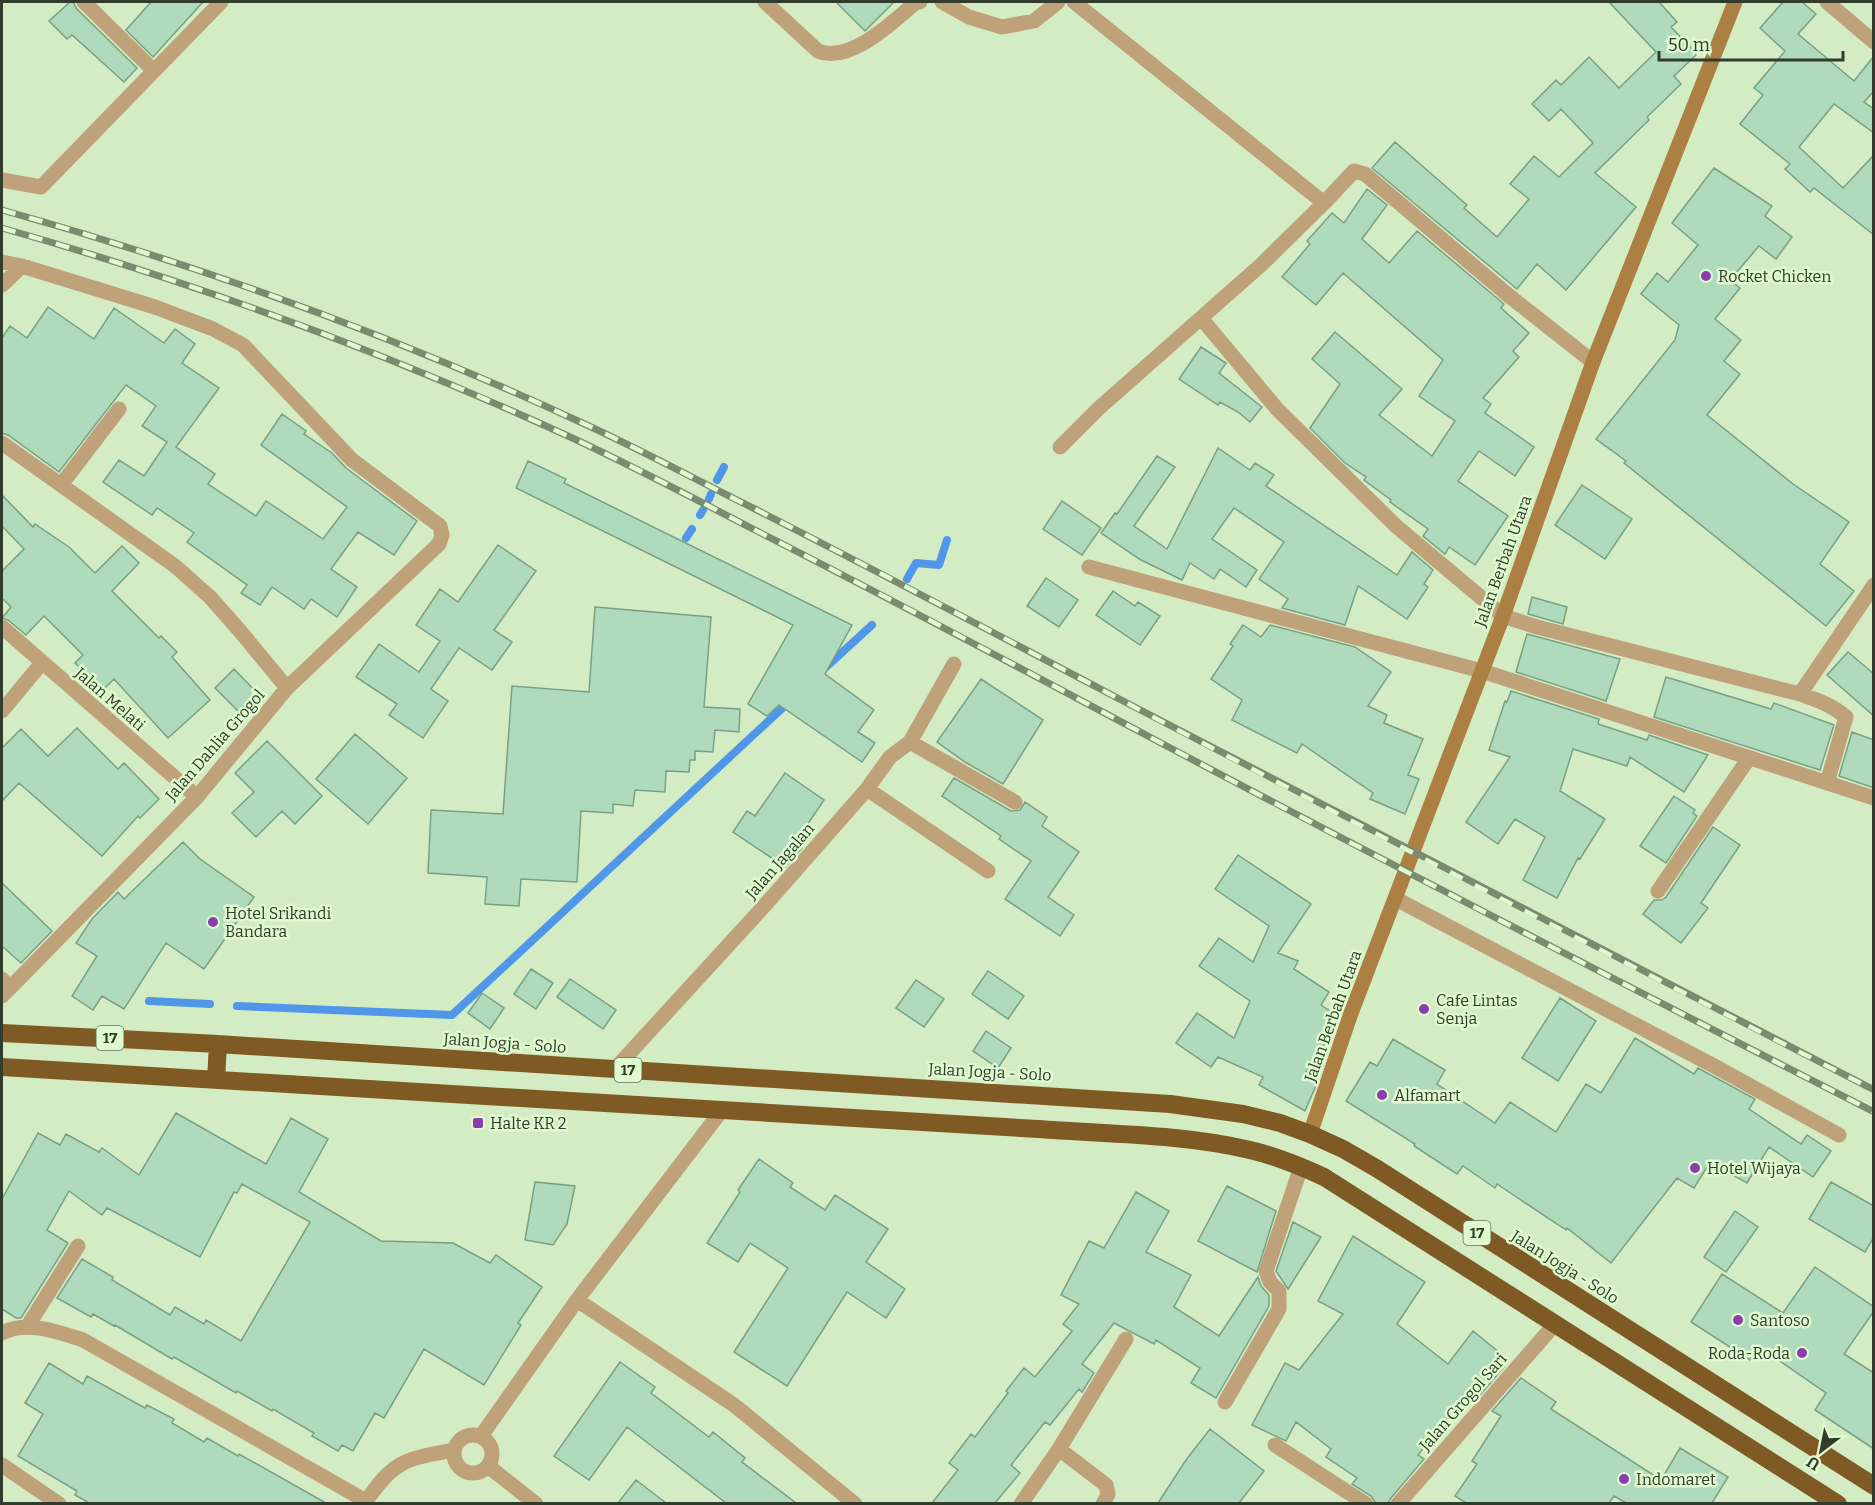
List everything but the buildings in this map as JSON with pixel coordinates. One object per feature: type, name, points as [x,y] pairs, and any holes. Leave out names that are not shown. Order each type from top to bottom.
[{"type":"highway","name":"Jalan Jogja - Solo","points":[[2,1033],[218,1044],[1170,1104],[1243,1114],[1310,1134],[1376,1168],[1874,1486]]},
{"type":"highway","points":[[216,1080],[218,1044]]},
{"type":"highway","name":"17","points":[[2,1067],[1170,1139],[1249,1150],[1324,1177],[1838,1503]]},
{"type":"main road","name":"Jalan Berbah Utara","points":[[1310,1134],[1350,1016],[1503,616],[1593,362],[1735,2]]},
{"type":"street","points":[[84,2],[154,71]]},
{"type":"street","points":[[2,180],[41,187],[221,2]]},
{"type":"street","points":[[765,2],[818,51],[839,55],[858,46],[915,3],[920,2]]},
{"type":"street","points":[[942,2],[969,17],[1002,27],[1034,21],[1058,2]]},
{"type":"street","points":[[1074,2],[1324,203]]},
{"type":"street","points":[[1827,2],[1874,42]]},
{"type":"street","points":[[1060,447],[1098,410],[1262,264],[1354,171],[1365,174],[1508,295],[1593,362]]},
{"type":"street","points":[[2,262],[22,266]]},
{"type":"street","points":[[2,285],[22,266]]},
{"type":"street","name":"Jalan Dahlia Grogol","points":[[4,988],[197,797],[287,688],[439,544],[442,535],[440,526],[352,460],[243,345],[213,329],[155,307],[22,266]]},
{"type":"street","points":[[1201,318],[1277,409],[1325,458],[1396,526],[1503,616],[1549,630],[1800,694],[1827,704],[1846,717],[1827,783]]},
{"type":"street","points":[[61,485],[118,410]]},
{"type":"street","points":[[2,443],[149,546],[201,589],[240,631],[287,688]]},
{"type":"street","points":[[1089,567],[1482,671],[1874,798]]},
{"type":"street","points":[[1800,694],[1874,585]]},
{"type":"street","name":"Jalan Melati","points":[[2,627],[197,797]]},
{"type":"street","points":[[2,711],[41,663]]},
{"type":"street","name":"Jalan Jagalan","points":[[614,1070],[766,904],[867,789],[890,757],[910,742],[954,664]]},
{"type":"street","points":[[910,742],[1015,802]]},
{"type":"street","points":[[1658,891],[1749,758]]},
{"type":"street","points":[[867,789],[988,871]]},
{"type":"street","points":[[1396,899],[1716,1066],[1839,1135]]},
{"type":"street","points":[[480,1436],[577,1300],[722,1110]]},
{"type":"street","points":[[1225,1402],[1279,1309],[1279,1291],[1270,1282],[1266,1271],[1301,1167]]},
{"type":"street","points":[[27,1327],[78,1245]]},
{"type":"street","points":[[577,1300],[734,1406],[855,1503]]},
{"type":"street","name":"Jalan Grogol Sari","points":[[1398,1503],[1555,1324]]},
{"type":"street","points":[[2,1333],[27,1327],[83,1340],[365,1502],[385,1476],[399,1464],[418,1457],[453,1450],[467,1435],[480,1436],[490,1446],[492,1460],[488,1466],[477,1473],[465,1472],[456,1463],[453,1450]]},
{"type":"street","points":[[1021,1503],[1059,1449],[1126,1339]]},
{"type":"street","points":[[1275,1445],[1365,1503]]},
{"type":"street","points":[[1059,1449],[1106,1485],[1108,1494],[1103,1503]]},
{"type":"street","points":[[2,1465],[59,1503]]},
{"type":"street","points":[[488,1466],[536,1503]]},
{"type":"waterway","points":[[717,480],[724,467]]},
{"type":"waterway","points":[[709,499],[711,494]]},
{"type":"waterway","points":[[700,515],[703,510]]},
{"type":"waterway","points":[[686,538],[692,529]]},
{"type":"waterway","points":[[907,579],[916,563],[939,565],[947,540]]},
{"type":"waterway","points":[[825,668],[872,625]]},
{"type":"waterway","points":[[237,1006],[452,1015],[790,701]]},
{"type":"waterway","points":[[149,1001],[210,1004]]},
{"type":"railway","points":[[2,210],[149,254],[294,304],[437,359],[600,431],[848,557],[1405,849],[1874,1090]]},
{"type":"railway","points":[[2,228],[147,272],[289,321],[430,376],[592,447],[857,582],[1338,836],[1874,1112]]},
{"type":"place","name":"Rocket Chicken","points":[[1706,276]]},
{"type":"place","name":"Hotel Srikandi Bandara","points":[[213,922]]},
{"type":"place","name":"Cafe Lintas Senja","points":[[1424,1009]]},
{"type":"place","name":"Alfamart","points":[[1382,1095]]},
{"type":"place","name":"Halte KR 2","points":[[478,1123]]},
{"type":"place","name":"Hotel Wijaya","points":[[1695,1168]]},
{"type":"place","name":"Santoso","points":[[1738,1320]]},
{"type":"place","name":"Roda-Roda","points":[[1802,1353]]},
{"type":"place","name":"Indomaret","points":[[1624,1479]]}]
